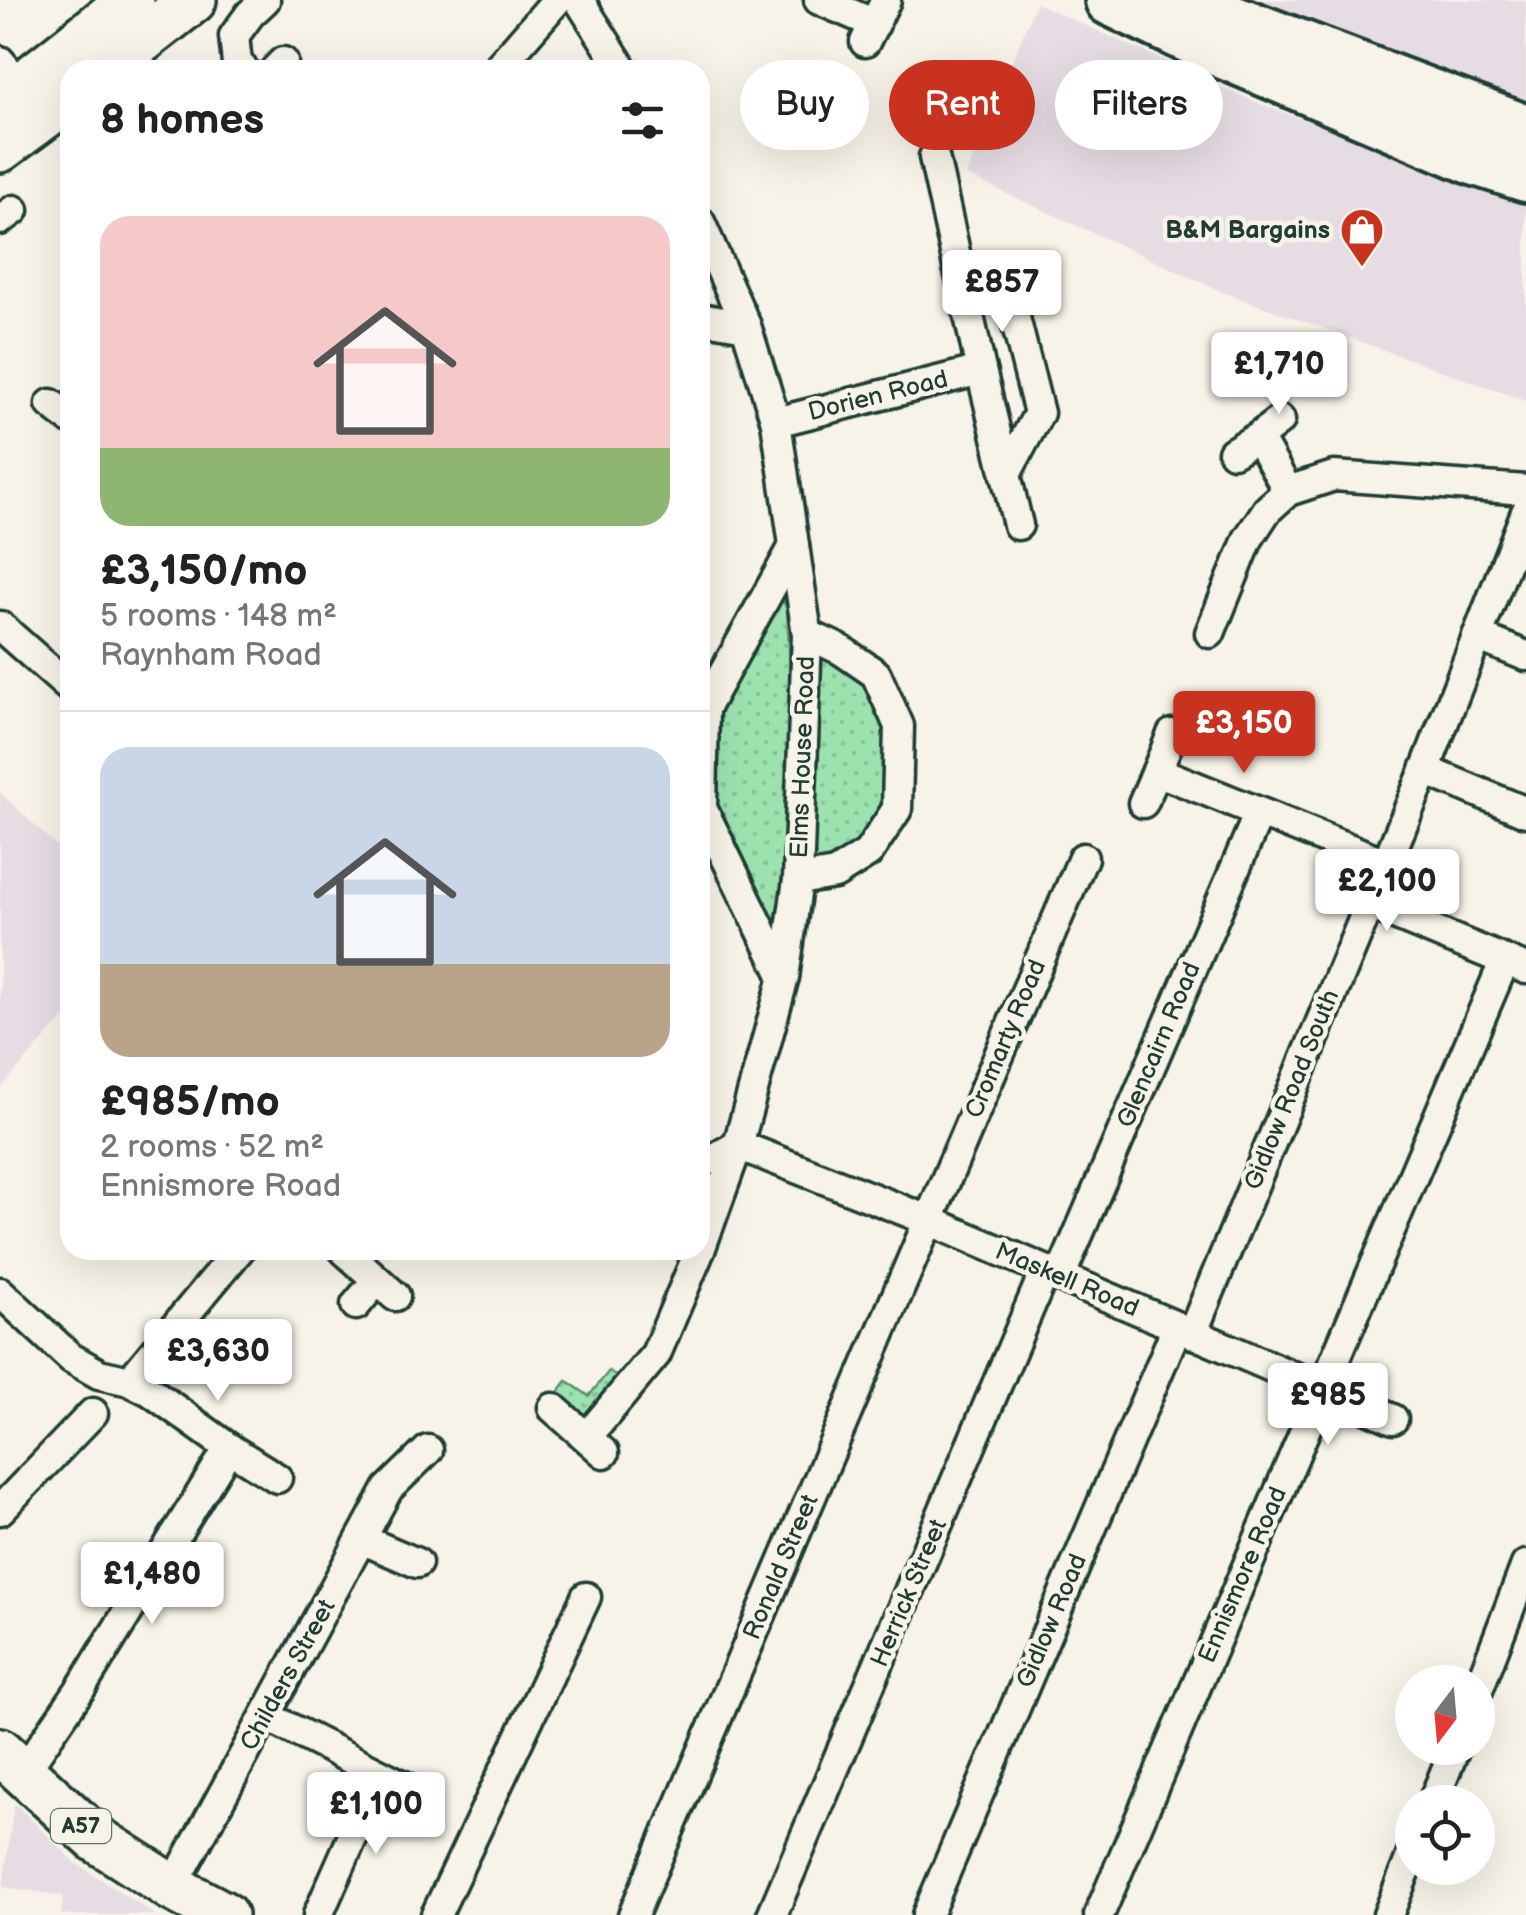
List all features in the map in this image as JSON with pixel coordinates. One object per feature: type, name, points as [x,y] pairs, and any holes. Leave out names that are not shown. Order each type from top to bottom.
[{"type":"highway","points":[[1111,0],[1212,48],[1476,160],[1526,176]]},
{"type":"highway","points":[[1209,9],[1216,38],[1314,91]]},
{"type":"highway","points":[[1209,9],[1526,131]]},
{"type":"main road","points":[[7,84],[131,0]]},
{"type":"main road","points":[[117,60],[193,0]]},
{"type":"main road","points":[[0,149],[60,104]]},
{"type":"main road","name":"A57","points":[[6,1763],[95,1838],[171,1887],[224,1915]]},
{"type":"street","points":[[237,60],[234,36],[265,0]]},
{"type":"street","points":[[505,60],[557,0]]},
{"type":"street","points":[[579,0],[617,60]]},
{"type":"street","points":[[819,0],[875,22]]},
{"type":"street","name":"Dorien Road","points":[[934,156],[1018,525]]},
{"type":"street","name":"Elms House Road","points":[[710,245],[746,326],[776,422],[807,634],[798,880],[784,977],[738,1145],[710,1222]]},
{"type":"street","points":[[958,267],[1012,306],[1039,413],[1006,474]]},
{"type":"street","points":[[710,320],[746,326]]},
{"type":"street","name":"Dorien Road","points":[[776,422],[981,370]]},
{"type":"street","points":[[1233,452],[1269,428],[1288,491]]},
{"type":"street","points":[[1210,632],[1248,538],[1266,510],[1288,491],[1334,476],[1526,490]]},
{"type":"street","name":"Gidlow Road South","points":[[1184,1330],[1425,770],[1526,512]]},
{"type":"street","points":[[710,698],[794,546]]},
{"type":"street","points":[[0,626],[60,679]]},
{"type":"street","name":"Elms House Road","points":[[798,880],[835,874],[868,853],[897,810],[899,726],[876,674],[841,650],[807,634]]},
{"type":"street","points":[[1477,636],[1526,656]]},
{"type":"street","points":[[1142,803],[1172,734]]},
{"type":"street","points":[[1425,770],[1526,812]]},
{"type":"street","points":[[1156,771],[1386,863]]},
{"type":"street","name":"Glencairn Road","points":[[1053,1274],[1259,813]]},
{"type":"street","points":[[710,824],[784,977]]},
{"type":"street","name":"Cromarty Road","points":[[928,1220],[1084,858]]},
{"type":"street","points":[[1368,904],[1516,964]]},
{"type":"street","name":"Ennismore Road","points":[[1099,1915],[1322,1389],[1516,964]]},
{"type":"street","points":[[710,1159],[738,1145]]},
{"type":"street","name":"Maskell Road","points":[[738,1145],[928,1220],[1393,1419]]},
{"type":"street","name":"Ronald Street","points":[[633,1915],[928,1220]]},
{"type":"street","points":[[130,1381],[231,1260]]},
{"type":"street","points":[[355,1260],[386,1288],[356,1305]]},
{"type":"street","name":"Elms House Road","points":[[553,1408],[596,1445],[656,1354],[696,1260]]},
{"type":"street","name":"Herrick Street","points":[[772,1915],[1053,1274]]},
{"type":"street","points":[[0,1292],[71,1358],[99,1374],[130,1381],[150,1391],[228,1448],[278,1478]]},
{"type":"street","name":"Gidlow Road","points":[[927,1915],[1184,1330]]},
{"type":"street","points":[[0,1510],[94,1413]]},
{"type":"street","points":[[6,1763],[81,1688],[228,1448]]},
{"type":"street","name":"Childers Street","points":[[188,1858],[388,1489],[428,1450]]},
{"type":"street","points":[[362,1540],[417,1564]]},
{"type":"street","points":[[1488,1665],[1526,1564]]},
{"type":"street","points":[[436,1915],[586,1597]]},
{"type":"street","points":[[266,1716],[412,1790]]},
{"type":"street","points":[[318,1915],[380,1775]]},
{"type":"street","points":[[1388,1915],[1400,1885]]},
{"type":"shaded area","points":[[1253,0],[1526,0],[1526,110],[1368,43]]},
{"type":"shaded area","points":[[1036,3],[1162,60],[1055,60],[1055,150],[1223,150],[1223,87],[1526,200],[1526,401],[1225,293],[966,175],[976,150],[1035,150],[1035,60],[1013,60]]},
{"type":"shaded area","points":[[0,792],[60,849],[60,1022],[0,1089]]},
{"type":"shaded area","points":[[14,1803],[77,1864],[156,1915],[61,1915],[63,1896],[3,1887]]},
{"type":"green space","points":[[783,601],[787,607],[790,727],[785,845],[773,933],[710,804],[718,714],[760,608]]},
{"type":"green space","points":[[827,656],[868,679],[886,721],[884,812],[862,846],[822,868],[811,862],[819,664]]},
{"type":"green space","points":[[609,1371],[621,1379],[591,1415],[575,1415],[553,1398],[567,1381],[589,1396]]},
{"type":"place","name":"B&M Bargains","points":[[1362,268]]}]
